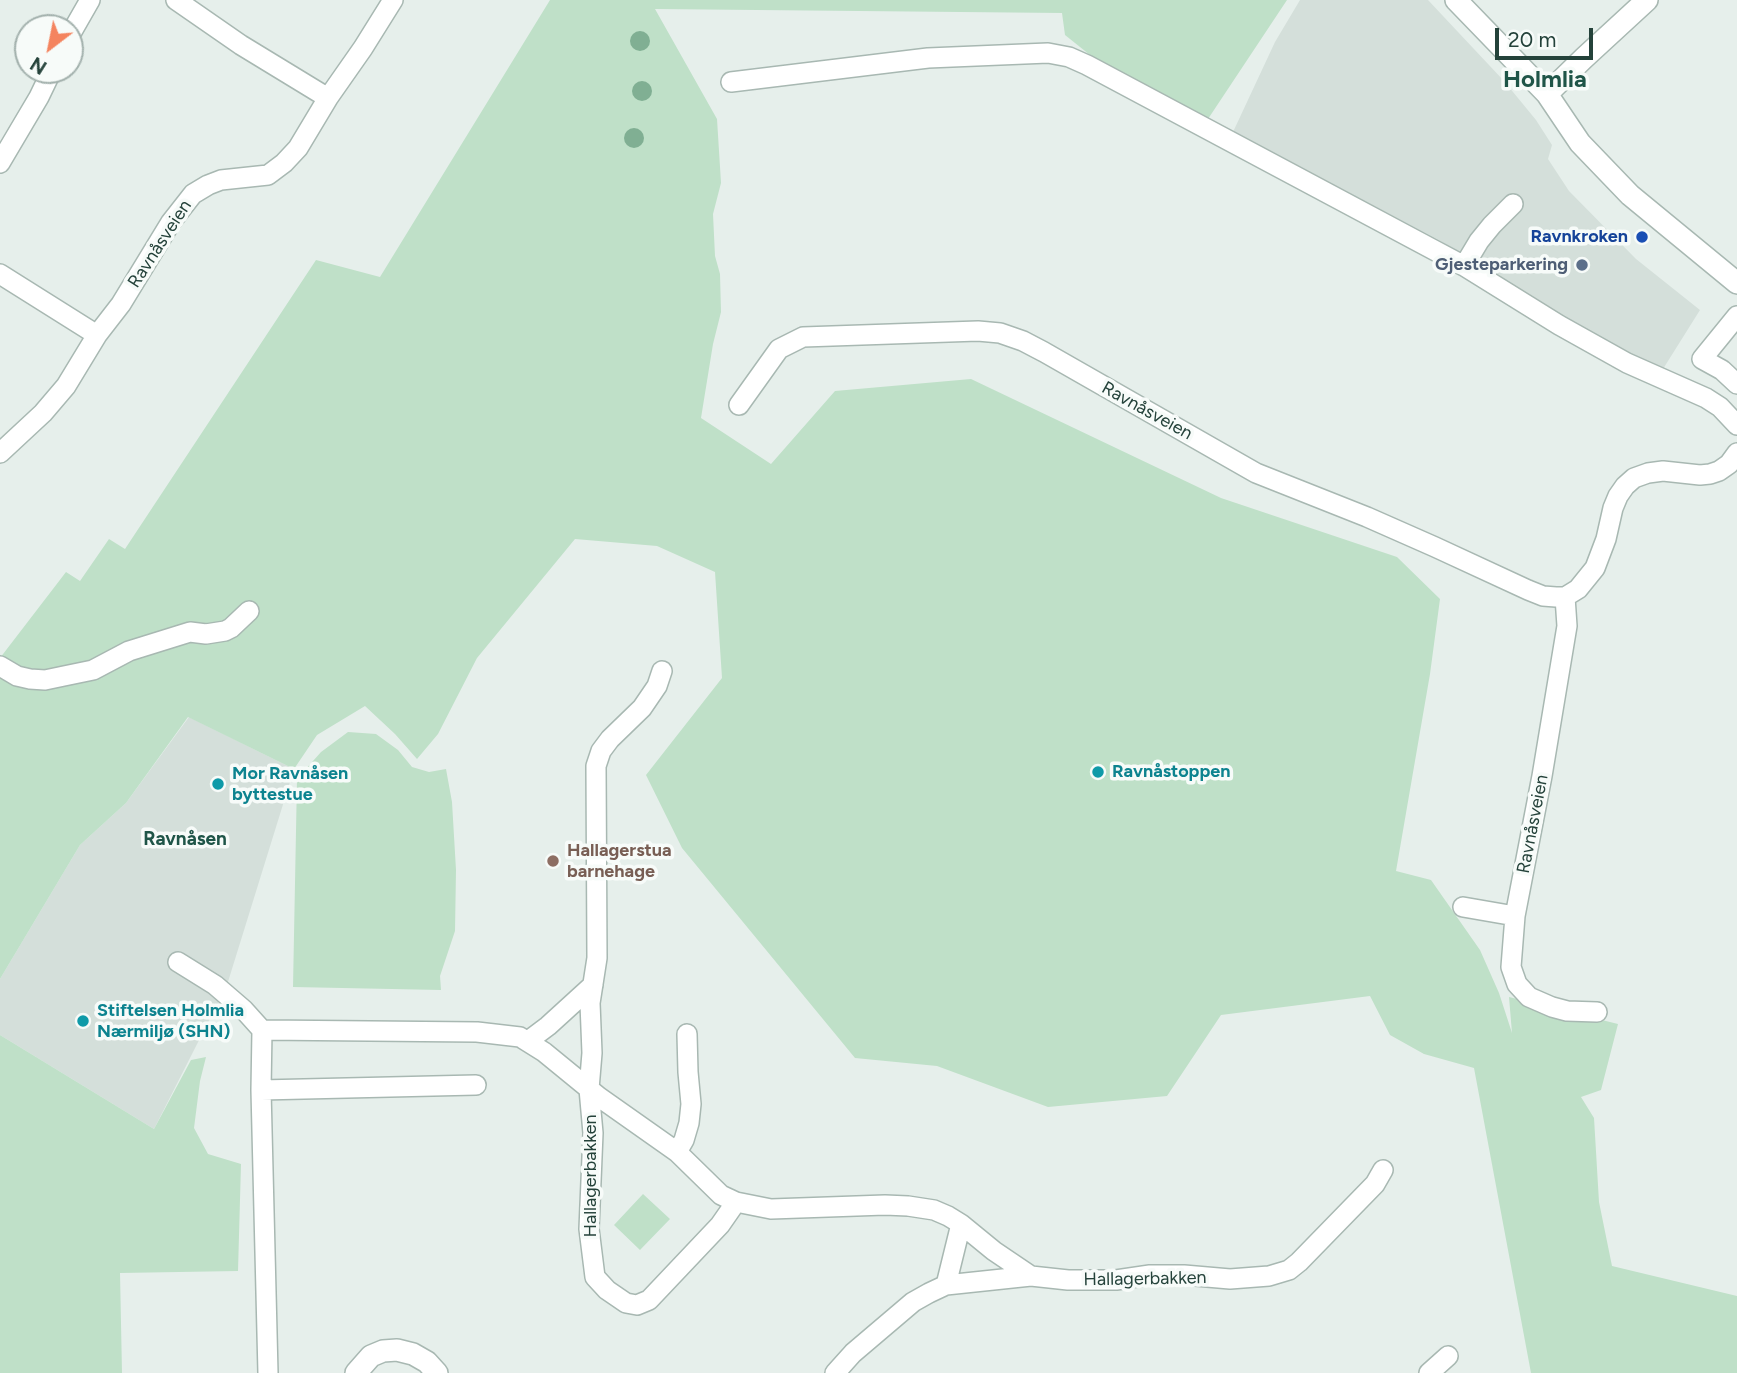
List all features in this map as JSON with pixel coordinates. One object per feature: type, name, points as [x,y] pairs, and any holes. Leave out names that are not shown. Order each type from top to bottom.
[{"type":"street","points":[[1456,0],[1547,94],[1580,143],[1630,195],[1737,283]]},
{"type":"street","points":[[1547,94],[1647,0]]},
{"type":"street","points":[[356,1373],[371,1356],[383,1351],[397,1350],[413,1354],[427,1362],[437,1373]]},
{"type":"lane","points":[[176,0],[241,46],[328,98]]},
{"type":"lane","name":"Ravnåsveien","points":[[0,453],[43,413],[66,386],[97,335],[121,304],[171,222],[193,194],[221,180],[268,175],[285,163],[298,148],[393,0]]},
{"type":"lane","points":[[731,82],[928,58],[1048,53],[1069,57],[1464,266],[1559,326],[1627,363],[1706,398],[1737,425]]},
{"type":"lane","points":[[0,163],[45,84]]},
{"type":"lane","points":[[1464,266],[1479,241],[1513,204]]},
{"type":"lane","points":[[0,274],[97,335]]},
{"type":"lane","points":[[1737,316],[1702,359],[1737,384]]},
{"type":"lane","name":"Ravnåsveien","points":[[738,405],[779,349],[803,337],[978,331],[1000,333],[1044,352],[1256,472],[1367,517],[1528,590],[1543,596],[1565,597],[1567,625],[1515,916],[1511,967],[1517,984],[1529,997],[1567,1011],[1597,1012]]},
{"type":"lane","points":[[1565,597],[1578,589],[1595,568],[1618,496],[1634,478],[1663,471],[1710,474],[1729,464],[1737,453]]},
{"type":"lane","points":[[0,666],[17,676],[45,680],[93,670],[129,651],[190,632],[206,634],[225,631],[249,611]]},
{"type":"lane","name":"Hallagerbakken","points":[[662,671],[657,686],[642,708],[610,739],[598,759],[597,958],[590,1003],[592,1053],[589,1089],[593,1133],[589,1229],[595,1277],[607,1290],[626,1303],[637,1305],[649,1300],[720,1225],[736,1202]]},
{"type":"lane","points":[[1463,907],[1515,916]]},
{"type":"lane","points":[[178,962],[215,985],[244,1010],[262,1031],[268,1373]]},
{"type":"lane","points":[[528,1041],[593,985]]},
{"type":"lane","name":"Hallagerbakken","points":[[262,1031],[460,1031],[520,1037],[677,1152],[721,1195],[736,1202],[771,1209],[885,1205],[934,1210],[961,1224],[1031,1276]]},
{"type":"lane","points":[[677,1152],[689,1124],[691,1104],[687,1034]]},
{"type":"lane","points":[[261,1090],[476,1085]]},
{"type":"lane","name":"Hallagerbakken","points":[[835,1373],[853,1353],[913,1302],[946,1285],[1031,1276],[1069,1280],[1116,1280],[1150,1275],[1230,1279],[1269,1276],[1289,1270],[1375,1184],[1383,1170]]},
{"type":"lane","points":[[946,1285],[961,1224]]},
{"type":"lane","points":[[1429,1373],[1448,1356]]},
{"type":"shaded area","points":[[1300,0],[1428,0],[1504,81],[1536,120],[1552,145],[1548,159],[1569,191],[1636,259],[1700,310],[1663,369],[1612,347],[1439,240],[1233,132],[1275,42]]},
{"type":"shaded area","points":[[189,717],[294,769],[227,985],[154,1129],[0,1035],[0,979],[80,845],[126,803]]},
{"type":"green space","points":[[550,0],[1287,0],[1206,122],[1095,59],[1065,35],[1062,13],[655,9],[717,119],[721,183],[713,214],[721,312],[701,418],[771,464],[835,391],[971,379],[1221,498],[1397,557],[1440,599],[1430,674],[1396,871],[1431,880],[1480,950],[1499,993],[1512,1033],[1509,997],[1618,1024],[1601,1090],[1581,1097],[1594,1118],[1599,1202],[1612,1266],[1737,1296],[1737,1373],[1531,1373],[1474,1068],[1424,1054],[1390,1035],[1370,996],[1221,1015],[1167,1096],[1048,1107],[937,1066],[855,1058],[682,848],[646,775],[722,678],[715,572],[657,546],[575,539],[477,658],[438,734],[417,759],[365,706],[317,735],[294,769],[188,717],[126,803],[80,845],[0,979],[0,658],[66,572],[80,581],[109,539],[125,549],[316,260],[380,277]]},
{"type":"green space","points":[[348,732],[376,734],[398,750],[412,767],[429,772],[446,769],[452,802],[456,870],[455,931],[440,976],[441,990],[293,987],[297,779],[321,752]]},
{"type":"green space","points":[[0,1035],[154,1129],[191,1060],[206,1057],[194,1128],[208,1154],[241,1164],[238,1271],[120,1273],[122,1373],[0,1373]]},
{"type":"green space","points":[[643,1194],[670,1219],[640,1250],[614,1225]]},
{"type":"place","name":"Ravnkroken","points":[[1642,237]]},
{"type":"place","name":"Gjesteparkering","points":[[1582,265]]},
{"type":"place","name":"Ravnåstoppen","points":[[1098,772]]},
{"type":"place","name":"Mor Ravnåsen byttestue","points":[[218,784]]},
{"type":"place","name":"Hallagerstua barnehage","points":[[553,861]]},
{"type":"place","name":"Stiftelsen Holmlia Nærmiljø (SHN)","points":[[83,1021]]},
{"type":"district","name":"Holmlia","points":[[1545,80]]},
{"type":"district","name":"Ravnåsen","points":[[185,839]]}]
